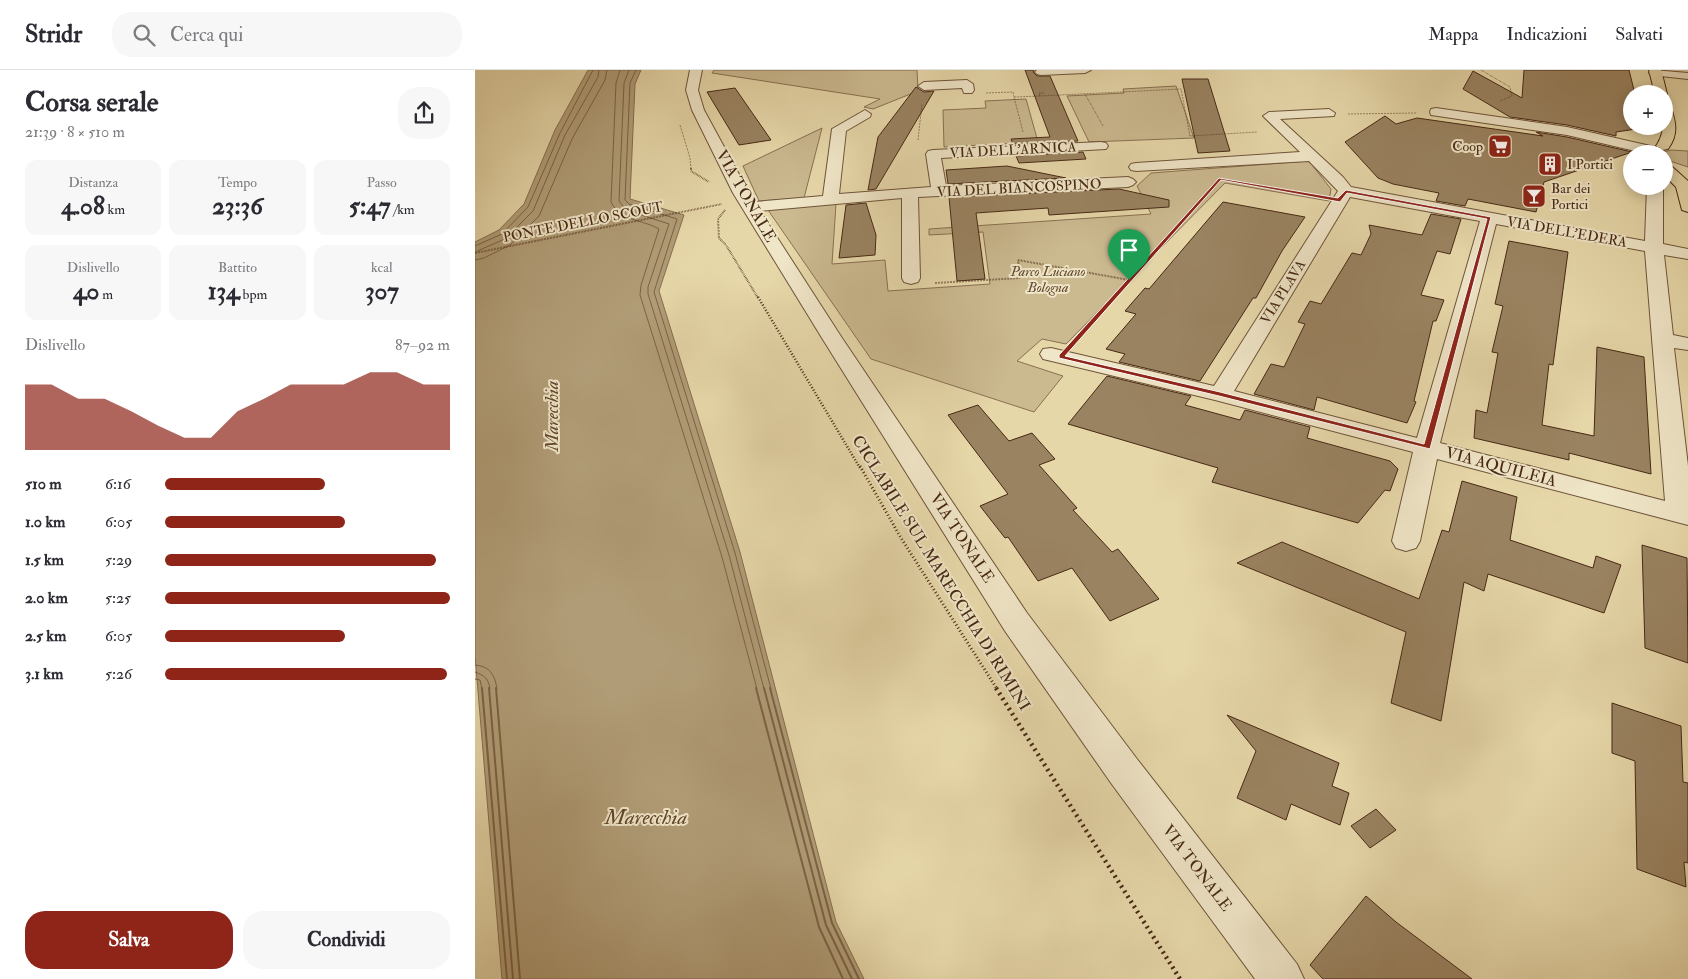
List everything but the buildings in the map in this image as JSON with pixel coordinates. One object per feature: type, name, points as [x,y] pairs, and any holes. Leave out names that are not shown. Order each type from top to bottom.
[{"type":"main road","points":[[1655,71],[1659,85]]},
{"type":"main road","points":[[1664,145],[1677,138],[1673,128]]},
{"type":"main road","points":[[1673,171],[1687,178],[1688,207]]},
{"type":"street","name":"VIA TONALE","points":[[696,70],[692,90],[698,110],[741,193],[737,205],[832,338],[1016,622],[1124,771],[1282,979]]},
{"type":"street","points":[[924,70],[926,89],[967,84],[968,90]]},
{"type":"street","points":[[1041,72],[1062,73],[1085,70]]},
{"type":"street","points":[[1655,71],[1686,76]]},
{"type":"street","points":[[1496,120],[1500,102]]},
{"type":"street","points":[[1329,112],[1269,116],[1338,180],[1343,196]]},
{"type":"street","points":[[1437,112],[1567,131],[1625,145]]},
{"type":"street","points":[[831,199],[839,129],[865,114]]},
{"type":"street","name":"VIA DELL'ARNICA","points":[[939,192],[933,154],[1101,146]]},
{"type":"street","points":[[1623,146],[1615,151],[1623,155]]},
{"type":"street","points":[[1136,167],[1313,156]]},
{"type":"street","name":"VIA DEL BIANCOSPINO","points":[[737,205],[910,193],[1128,182]]},
{"type":"street","points":[[910,193],[911,278]]},
{"type":"street","points":[[1655,195],[1654,248],[1663,339],[1679,410],[1684,515]]},
{"type":"street","name":"VIA DELL'EDERA","points":[[1343,196],[1489,218],[1688,254]]},
{"type":"street","name":"VIA PLAVA","points":[[1220,394],[1343,196]]},
{"type":"street","points":[[1406,541],[1427,448],[1489,218]]},
{"type":"street","points":[[1663,339],[1688,344]]},
{"type":"street","name":"VIA AQUILEIA","points":[[1056,355],[1220,394],[1684,515]]},
{"type":"path","points":[[1481,70],[1510,87],[1512,96],[1500,102]]},
{"type":"path","points":[[917,140],[923,96],[931,95],[926,89]]},
{"type":"path","points":[[1028,150],[1014,97],[1181,89],[1190,136],[1285,131]]},
{"type":"path","points":[[1040,96],[1039,93],[1059,92]]},
{"type":"path","points":[[1329,112],[1336,114],[1407,111],[1432,115],[1437,112]]},
{"type":"path","points":[[1056,355],[1129,280],[1220,179]]},
{"type":"path","points":[[1239,182],[1343,196]]},
{"type":"path","name":"PONTE DELLO SCOUT","points":[[475,253],[694,210],[737,205]]},
{"type":"path","name":"CICLABILE SUL MARECCHIA DI RIMINI","points":[[737,205],[727,209],[718,219],[719,238],[731,253],[841,434],[901,538],[1180,979]]},
{"type":"path","points":[[911,278],[910,285],[1021,278],[1018,260],[1129,280]]},
{"type":"green space","points":[[714,70],[917,70],[918,91],[873,109],[864,107],[880,99],[712,73]]},
{"type":"green space","points":[[1176,86],[1194,138],[1089,142],[1067,96],[1124,93],[1123,89]]},
{"type":"green space","points":[[1026,99],[1038,142],[944,147],[943,110],[986,108],[985,101]]},
{"type":"green space","points":[[822,128],[804,198],[759,201],[743,166]]},
{"type":"green space","points":[[1673,150],[1688,151],[1688,167],[1673,162]]},
{"type":"green space","name":"Parco Luciano Bologna","points":[[1309,161],[1331,189],[1329,201],[1225,183],[1066,344],[1042,339],[1017,361],[1063,376],[1034,412],[871,359],[768,210],[836,204],[832,264],[885,260],[888,291],[990,284],[983,232],[929,235],[929,229],[1151,214],[1137,186],[1151,173]]},
{"type":"water","name":"Marecchia","points":[[588,70],[641,70],[635,84],[630,199],[684,215],[659,291],[740,552],[836,922],[864,979],[502,979],[475,655],[475,242],[499,230],[524,204],[555,130]]},
{"type":"place","name":"Coop","points":[[1500,146]]},
{"type":"place","name":"I Portici","points":[[1550,164]]},
{"type":"place","name":"Bar dei Portici","points":[[1534,196]]},
{"type":"route","points":[[1220,179],[1340,200],[1346,191],[1489,218],[1427,448],[1220,394],[1061,356],[1129,280],[1220,179]]}]
